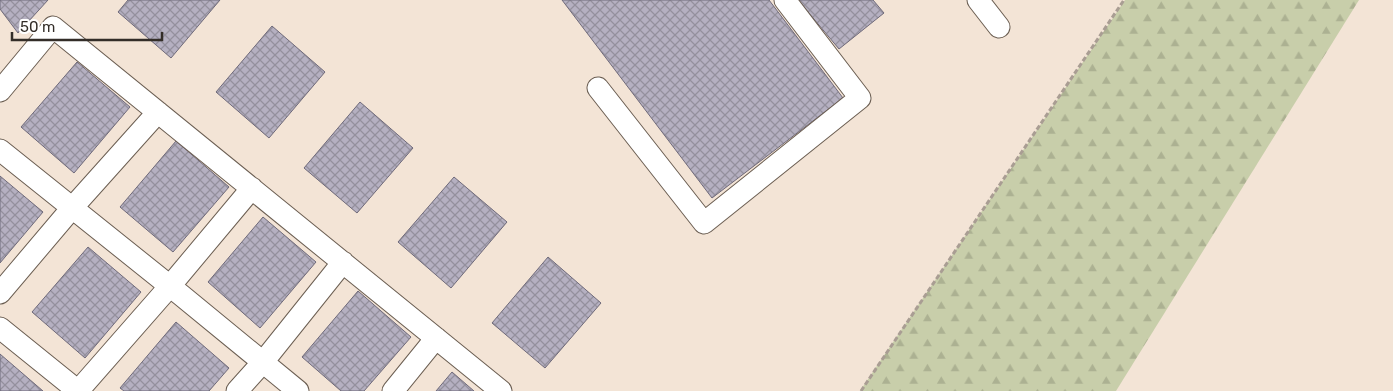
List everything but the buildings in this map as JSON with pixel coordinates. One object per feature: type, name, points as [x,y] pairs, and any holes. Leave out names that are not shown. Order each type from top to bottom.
[{"type":"street","points":[[598,88],[704,224],[860,98],[785,0]]},
{"type":"street","points":[[978,0],[1000,27]]},
{"type":"street","points":[[0,91],[53,27],[501,391]]},
{"type":"street","points":[[0,293],[72,208],[158,112]]},
{"type":"street","points":[[0,150],[298,391]]},
{"type":"street","points":[[0,328],[78,391],[170,286],[252,188]]},
{"type":"street","points":[[237,391],[263,362],[343,262]]},
{"type":"street","points":[[393,391],[436,338]]},
{"type":"path","points":[[861,391],[1124,0]]},
{"type":"green space","points":[[1125,0],[1359,0],[1116,391],[860,391]]}]
